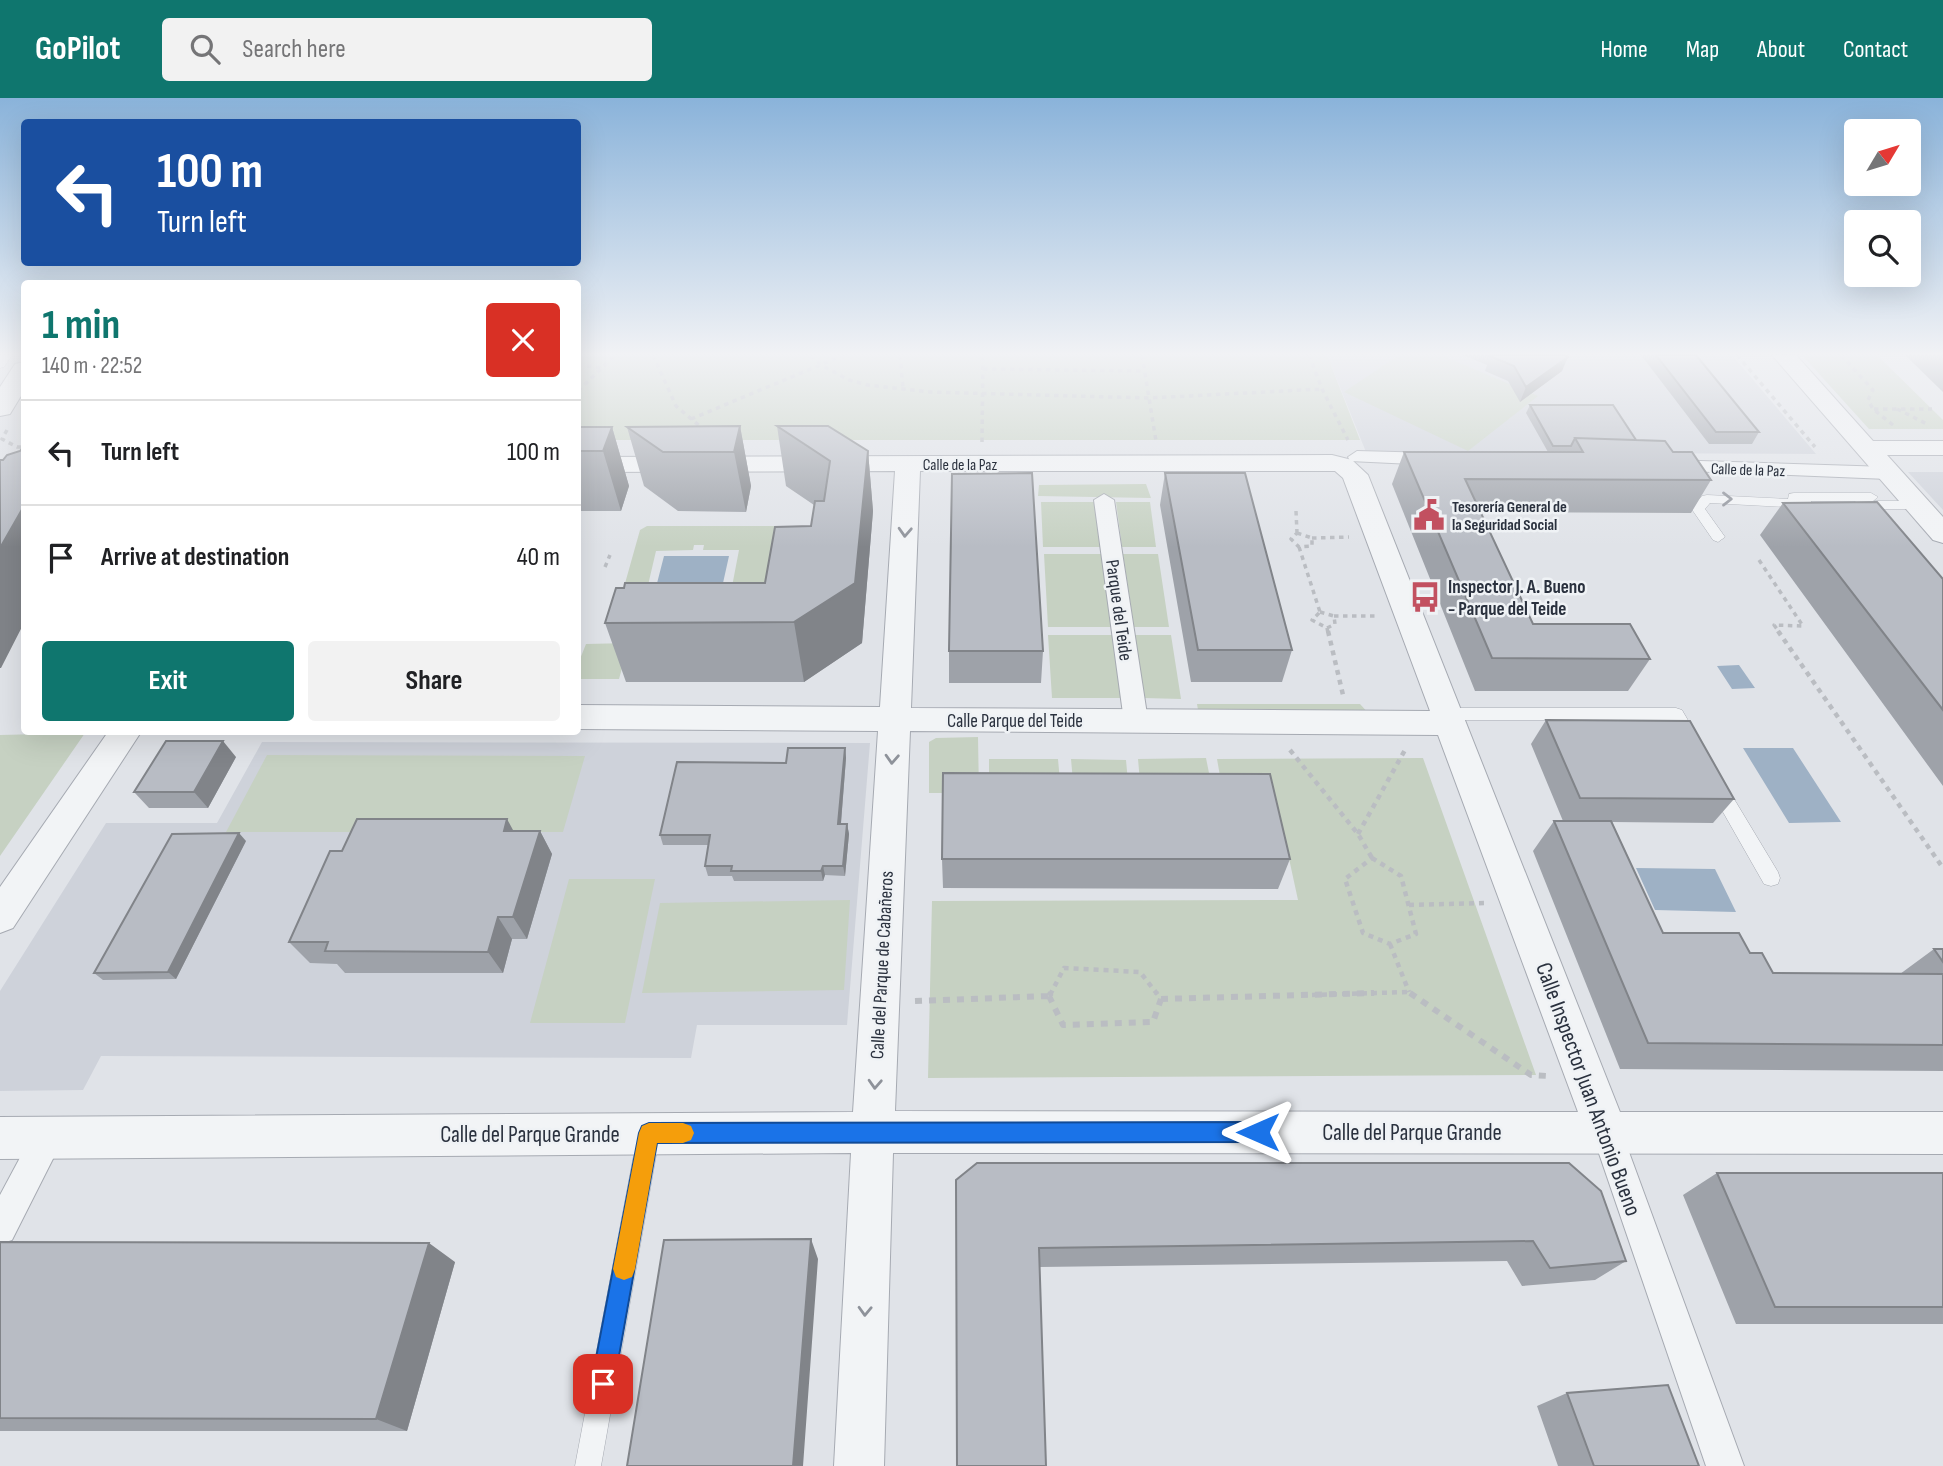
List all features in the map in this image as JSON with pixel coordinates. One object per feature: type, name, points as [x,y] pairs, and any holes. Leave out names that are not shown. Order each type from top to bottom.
[{"type":"street","points":[[1841,419],[1943,534]]},
{"type":"street","points":[[1867,448],[1937,437]]},
{"type":"street","name":"Calle de la Paz","points":[[581,464],[1318,463],[1454,460]]},
{"type":"street","name":"Calle Inspector Juan Antonio Bueno","points":[[1350,461],[1607,1133],[1725,1466]]},
{"type":"street","name":"Calle del Parque de Cabañeros","points":[[859,1466],[879,1003],[908,464]]},
{"type":"street","name":"Calle de la Paz","points":[[1650,466],[1888,473]]},
{"type":"street","name":"Parque del Teide","points":[[1104,500],[1136,721]]},
{"type":"street","name":"Calle Parque del Teide","points":[[581,717],[1267,722],[1402,722],[1450,718]]},
{"type":"street","points":[[0,916],[123,735]]},
{"type":"street","name":"Calle del Parque Grande","points":[[0,1138],[873,1132],[1943,1133]]},
{"type":"street","points":[[0,1228],[48,1137]]},
{"type":"lane","points":[[1767,497],[1914,501]]},
{"type":"lane","points":[[1718,537],[1698,509],[1707,499],[1741,499],[1770,504],[1914,501]]},
{"type":"lane","points":[[1450,718],[1676,714],[1771,878]]},
{"type":"lane","points":[[588,1466],[649,1133]]},
{"type":"path","points":[[691,419],[702,428]]},
{"type":"path","points":[[982,446],[983,419]]},
{"type":"path","points":[[1152,419],[1157,446]]},
{"type":"path","points":[[1334,419],[1350,461]]},
{"type":"path","points":[[1886,419],[1894,425]]},
{"type":"path","points":[[1910,419],[1937,437]]},
{"type":"path","points":[[1296,510],[1297,533],[1291,539],[1299,547],[1320,612]]},
{"type":"path","points":[[1297,533],[1312,538],[1312,546],[1299,547]]},
{"type":"path","points":[[605,567],[610,555]]},
{"type":"path","points":[[1759,560],[1803,626],[1774,625],[1943,869]]},
{"type":"path","points":[[1320,612],[1334,617],[1410,616]]},
{"type":"path","points":[[1320,612],[1312,620],[1327,628],[1350,722]]},
{"type":"path","points":[[1327,628],[1335,624],[1334,617]]},
{"type":"path","points":[[1267,722],[1357,834],[1372,858],[1401,876],[1416,934],[1391,944],[1363,933],[1345,879],[1372,858]]},
{"type":"path","points":[[1357,834],[1406,748],[1402,722]]},
{"type":"path","points":[[1409,905],[1519,902]]},
{"type":"path","points":[[1391,944],[1409,992]]},
{"type":"path","points":[[1049,996],[1064,968],[1140,972],[1161,999]]},
{"type":"path","points":[[1161,999],[1409,992],[1531,1074],[1586,1078]]},
{"type":"path","points":[[879,1003],[1049,996]]},
{"type":"path","points":[[1049,996],[1063,1025],[1153,1022],[1161,999]]},
{"type":"shaded area","points":[[1353,419],[1786,419],[1816,454],[1366,452]]},
{"type":"shaded area","points":[[1908,472],[1943,472],[1943,510]]},
{"type":"shaded area","points":[[262,742],[870,743],[847,1025],[697,1025],[691,1058],[101,1056],[83,1090],[0,1091],[0,991],[106,823],[217,823]]},
{"type":"green space","points":[[581,419],[1352,419],[1360,440],[581,440]]},
{"type":"green space","points":[[1400,419],[1509,419],[1468,451]]},
{"type":"green space","points":[[1860,419],[1943,420],[1943,429],[1869,429]]},
{"type":"green space","points":[[1146,484],[1151,498],[1038,496],[1039,485]]},
{"type":"green space","points":[[1041,502],[1095,502],[1101,547],[1043,547]]},
{"type":"green space","points":[[1116,502],[1150,502],[1156,547],[1122,547]]},
{"type":"green space","points":[[647,526],[791,526],[794,530],[780,619],[615,619],[640,530]],"holes":[[[694,545],[704,545],[703,550],[739,550],[730,597],[645,598],[656,551],[693,550]]]},
{"type":"green space","points":[[1044,554],[1102,554],[1111,627],[1048,627]]},
{"type":"green space","points":[[1123,554],[1158,554],[1169,627],[1134,627]]},
{"type":"green space","points":[[1048,635],[1112,635],[1121,698],[1052,698]]},
{"type":"green space","points":[[1135,635],[1171,635],[1181,699],[1144,698]]},
{"type":"green space","points":[[629,643],[619,679],[581,679],[581,656],[586,644]]},
{"type":"green space","points":[[1197,704],[1360,704],[1371,716],[1199,716]]},
{"type":"green space","points":[[0,735],[84,735],[0,856]]},
{"type":"green space","points":[[978,737],[979,793],[929,793],[929,742],[936,738]]},
{"type":"green space","points":[[267,755],[585,756],[563,832],[226,832]]},
{"type":"green space","points":[[1206,758],[1213,793],[1141,793],[1138,759]]},
{"type":"green space","points":[[1423,758],[1536,1075],[928,1078],[932,901],[1298,900],[1275,794],[1223,793],[1217,759]]},
{"type":"green space","points":[[989,759],[1058,759],[1061,793],[989,793]]},
{"type":"green space","points":[[1071,759],[1126,760],[1129,793],[1074,793]]},
{"type":"green space","points":[[569,879],[655,879],[625,1023],[530,1023]]},
{"type":"green space","points":[[850,900],[844,990],[642,993],[660,903]]},
{"type":"water","points":[[664,556],[729,556],[721,592],[655,591]]},
{"type":"water","points":[[1739,665],[1755,688],[1732,689],[1717,666]]},
{"type":"water","points":[[1743,748],[1793,748],[1841,822],[1789,823]]},
{"type":"water","points":[[1636,868],[1715,869],[1736,912],[1655,910]]},
{"type":"building","points":[[1538,419],[1622,419],[1636,440],[1575,438],[1571,446],[1553,446]]},
{"type":"building","points":[[1706,419],[1748,419],[1759,432],[1716,432]]},
{"type":"building","points":[[740,426],[734,452],[663,452],[627,427]]},
{"type":"building","points":[[777,426],[828,426],[868,451],[855,583],[794,622],[605,623],[616,588],[624,588],[625,583],[765,583],[775,527],[811,526],[815,501],[824,501],[830,461]]},
{"type":"building","points":[[581,427],[612,427],[603,451],[581,451]]},
{"type":"building","points":[[1575,438],[1665,441],[1673,452],[1692,452],[1711,480],[1465,479],[1533,624],[1630,624],[1650,659],[1492,658],[1404,452],[1583,452]]},
{"type":"building","points":[[20,451],[21,511],[0,548],[0,460]]},
{"type":"building","points":[[1032,473],[1043,651],[949,651],[952,474]]},
{"type":"building","points":[[1165,473],[1245,473],[1292,650],[1198,650]]},
{"type":"building","points":[[1877,502],[1943,579],[1943,710],[1783,503]]},
{"type":"building","points":[[1546,720],[1690,721],[1734,799],[1580,798]]},
{"type":"building","points":[[166,741],[223,741],[194,792],[134,792]]},
{"type":"building","points":[[788,748],[845,748],[838,824],[847,824],[843,866],[823,866],[821,871],[731,871],[732,866],[705,866],[710,835],[660,835],[677,762],[786,763]]},
{"type":"building","points":[[943,773],[1270,774],[1290,859],[942,859]]},
{"type":"building","points":[[357,819],[507,819],[504,831],[540,831],[513,917],[498,917],[488,952],[325,951],[328,942],[289,942],[330,851],[342,851]]},
{"type":"building","points":[[1554,821],[1611,821],[1663,933],[1739,933],[1750,953],[1762,953],[1773,973],[1943,974],[1943,1045],[1648,1043]]},
{"type":"building","points":[[239,833],[168,972],[94,973],[172,834]]},
{"type":"building","points":[[1934,949],[1943,949],[1943,962]]},
{"type":"building","points":[[977,1163],[1569,1163],[1601,1191],[1626,1261],[1550,1268],[1533,1241],[1039,1248],[1046,1466],[957,1466],[956,1180]]},
{"type":"building","points":[[1717,1173],[1943,1173],[1943,1307],[1775,1307]]},
{"type":"building","points":[[811,1239],[793,1466],[627,1466],[664,1240]]},
{"type":"building","points":[[0,1242],[429,1243],[376,1419],[0,1418]]},
{"type":"building","points":[[1668,1385],[1699,1466],[1594,1466],[1567,1393]]},
{"type":"slow traffic","points":[[624,1269],[649,1133],[683,1133]]},
{"type":"place","name":"Tesorería General de la Seguridad Social","points":[[1429,515]]},
{"type":"place","name":"Inspector J. A. Bueno - Parque del Teide","points":[[1425,597]]},
{"type":"route","points":[[603,1384],[649,1133],[1258,1132]]}]
